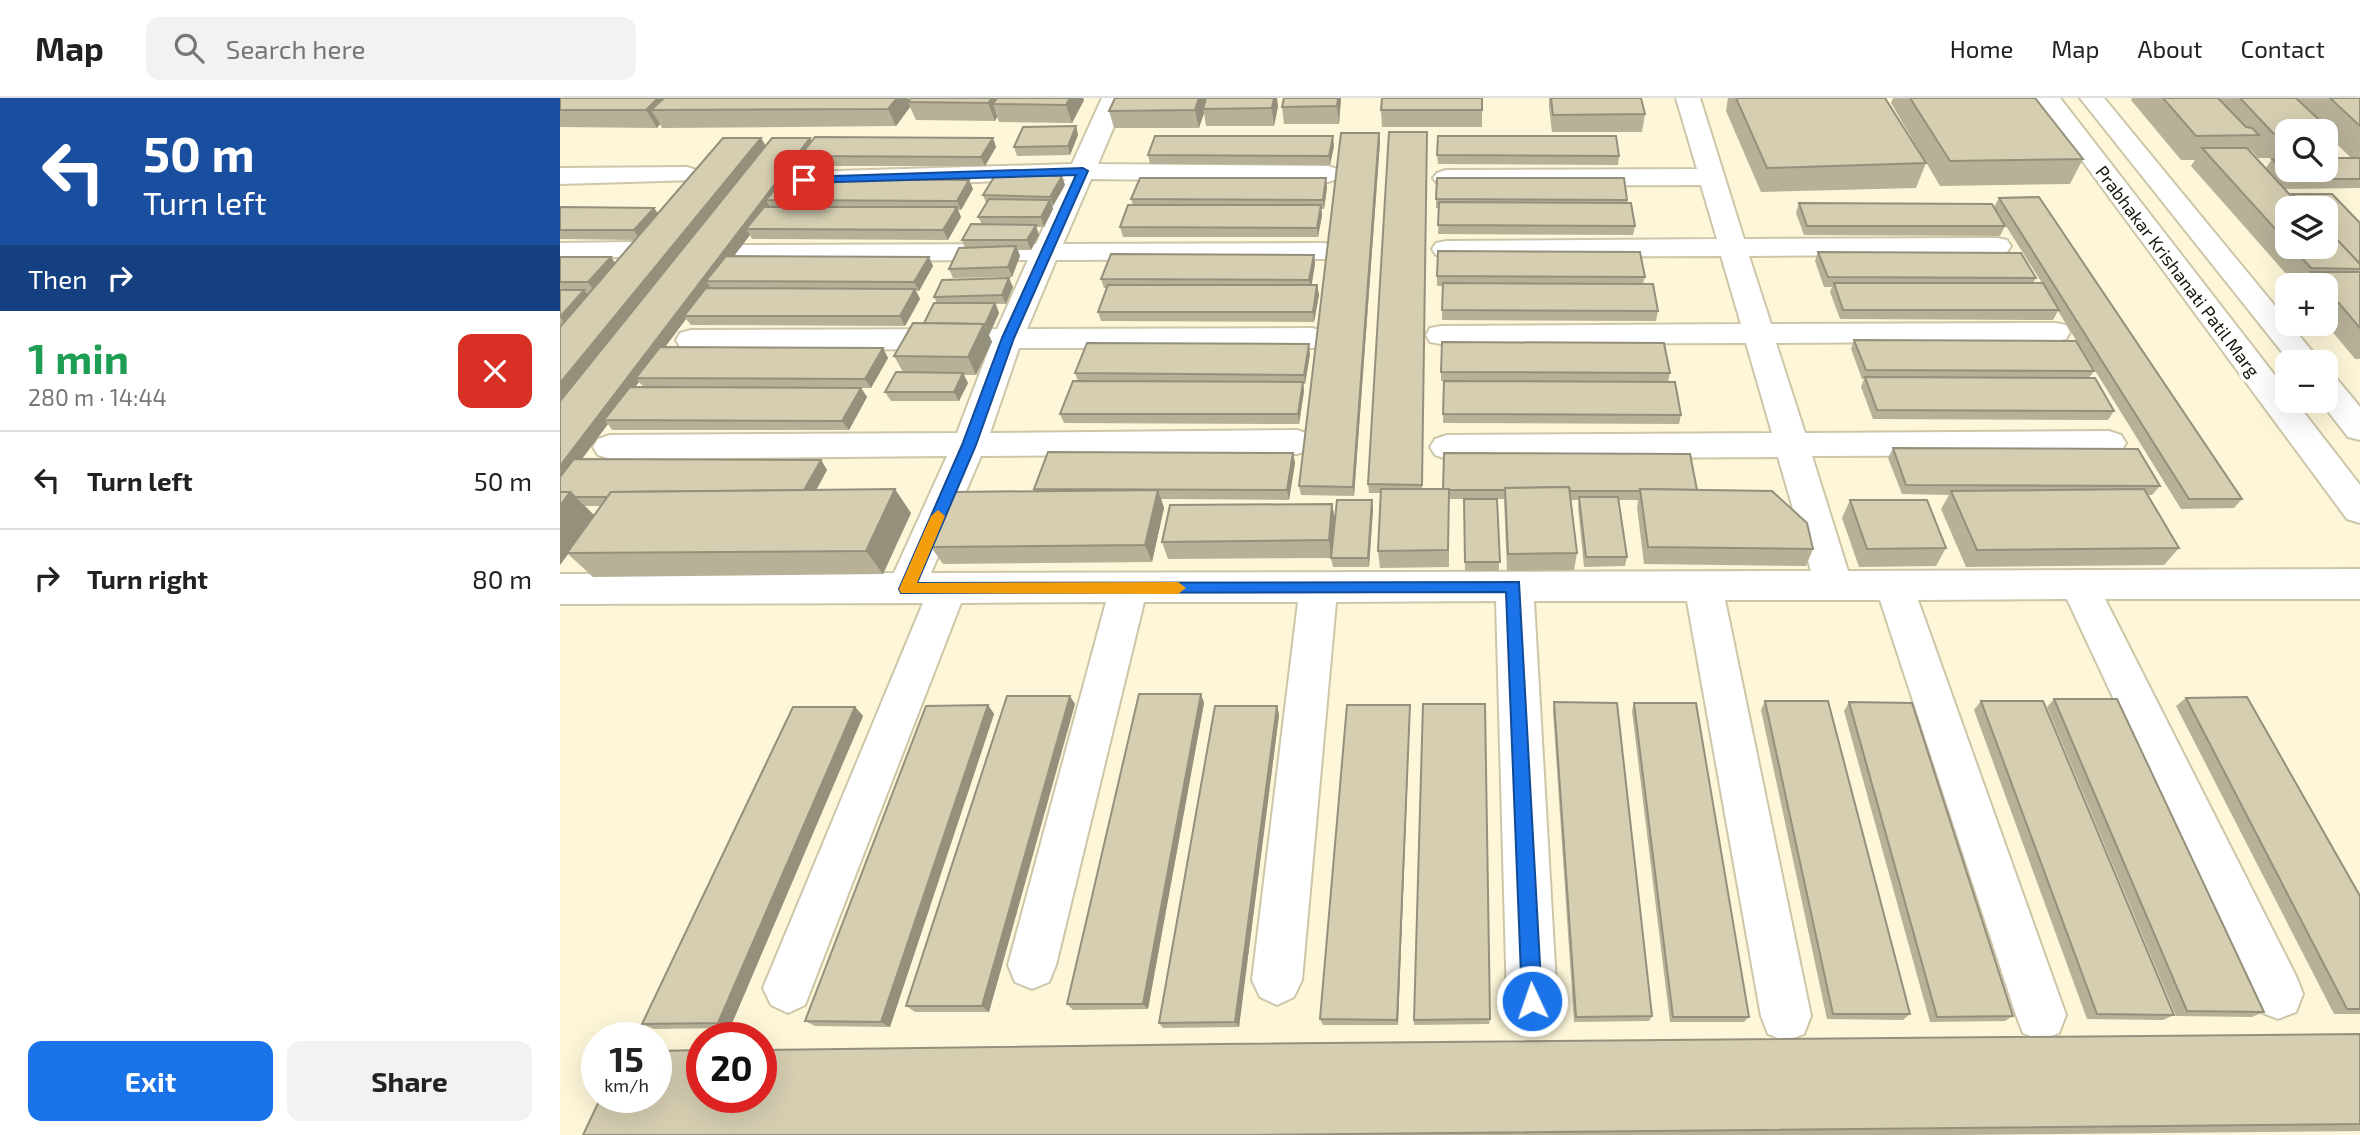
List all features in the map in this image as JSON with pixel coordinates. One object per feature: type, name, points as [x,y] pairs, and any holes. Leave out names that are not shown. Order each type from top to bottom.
[{"type":"street","points":[[788,988],[927,589],[969,445],[1008,338],[1048,253],[1114,98]]},
{"type":"street","points":[[1688,98],[1835,586]]},
{"type":"street","name":"Prabhakar Krishanati Patil Marg","points":[[2048,98],[2360,510]]},
{"type":"street","name":"Prabhakar Krishanati Patil Marg","points":[[2092,98],[2296,350]]},
{"type":"street","points":[[804,180],[1083,171],[1328,174]]},
{"type":"street","points":[[560,176],[687,175]]},
{"type":"street","points":[[1446,178],[1711,177]]},
{"type":"street","points":[[1446,249],[1997,246]]},
{"type":"street","points":[[560,250],[632,250]]},
{"type":"street","points":[[743,253],[1324,251]]},
{"type":"street","points":[[1441,335],[2054,332]]},
{"type":"street","points":[[691,340],[1312,338]]},
{"type":"street","points":[[2338,387],[2360,388]]},
{"type":"street","points":[[2338,402],[2360,429]]},
{"type":"street","points":[[610,447],[1297,442]]},
{"type":"street","points":[[1447,447],[2109,443]]},
{"type":"street","points":[[560,589],[2360,584]]},
{"type":"street","points":[[1894,585],[2041,1015]]},
{"type":"street","points":[[2078,585],[2278,994]]},
{"type":"street","points":[[1514,586],[1532,1001]]},
{"type":"street","points":[[1703,586],[1786,1016]]},
{"type":"street","points":[[1277,980],[1319,587]]},
{"type":"street","points":[[1032,965],[1129,588]]},
{"type":"building","points":[[560,98],[658,98],[646,110],[560,110]]},
{"type":"building","points":[[664,98],[897,98],[888,109],[651,110]]},
{"type":"building","points":[[911,98],[992,98],[988,103],[908,102]]},
{"type":"building","points":[[997,98],[1070,98],[1066,105],[993,104]]},
{"type":"building","points":[[1115,98],[1199,98],[1195,110],[1109,111]]},
{"type":"building","points":[[1206,98],[1274,98],[1272,108],[1203,109]]},
{"type":"building","points":[[1284,98],[1338,98],[1337,106],[1282,107]]},
{"type":"building","points":[[1382,98],[1482,98],[1482,110],[1381,110]]},
{"type":"building","points":[[1551,98],[1641,98],[1645,114],[1553,115]]},
{"type":"building","points":[[1736,98],[1885,98],[1926,163],[1767,168]]},
{"type":"building","points":[[1910,98],[2035,98],[2083,159],[1950,161]]},
{"type":"building","points":[[2163,98],[2218,98],[2246,127],[2252,128],[2259,135],[2196,136]]},
{"type":"building","points":[[2240,98],[2296,98],[2318,119],[2275,119],[2274,134]]},
{"type":"building","points":[[2330,98],[2360,98],[2360,126]]},
{"type":"building","points":[[1076,126],[1068,146],[1014,147],[1023,127]]},
{"type":"building","points":[[1389,132],[1427,132],[1422,485],[1368,484]]},
{"type":"building","points":[[1341,133],[1379,133],[1353,487],[1299,486]]},
{"type":"building","points":[[1155,136],[1333,136],[1329,156],[1148,155]]},
{"type":"building","points":[[1438,136],[1616,136],[1619,156],[1437,155]]},
{"type":"building","points":[[815,137],[993,138],[981,157],[800,156]]},
{"type":"building","points":[[723,138],[761,138],[560,383],[560,327]]},
{"type":"building","points":[[772,138],[810,138],[560,466],[560,401]]},
{"type":"building","points":[[2202,148],[2247,148],[2275,179],[2275,182],[2291,196],[2275,196],[2275,229]]},
{"type":"building","points":[[2338,158],[2360,158],[2360,179],[2338,179]]},
{"type":"building","points":[[996,174],[1062,176],[1050,197],[983,195]]},
{"type":"building","points":[[1140,178],[1326,178],[1323,200],[1131,199]]},
{"type":"building","points":[[1437,178],[1624,178],[1627,200],[1436,199]]},
{"type":"building","points":[[783,179],[969,180],[957,201],[766,200]]},
{"type":"building","points":[[2292,194],[2334,196],[2294,196]]},
{"type":"building","points":[[2039,197],[2242,499],[2189,499],[1999,198]]},
{"type":"building","points":[[989,199],[1050,200],[1041,217],[978,217]]},
{"type":"building","points":[[2338,200],[2360,223],[2360,264],[2338,241]]},
{"type":"building","points":[[1439,202],[1631,203],[1635,226],[1438,225]]},
{"type":"building","points":[[1799,203],[1992,204],[2005,226],[1807,226]]},
{"type":"building","points":[[1128,205],[1321,205],[1317,228],[1120,227]]},
{"type":"building","points":[[560,207],[654,208],[634,230],[560,230]]},
{"type":"building","points":[[764,207],[957,207],[943,230],[746,229]]},
{"type":"building","points":[[971,224],[1036,225],[1027,240],[962,240]]},
{"type":"building","points":[[2338,241],[2360,264],[2360,269],[2311,268],[2303,259],[2338,259]]},
{"type":"building","points":[[1016,246],[1008,267],[949,269],[959,248]]},
{"type":"building","points":[[1438,251],[1640,252],[1645,277],[1437,276]]},
{"type":"building","points":[[1818,252],[2021,253],[2036,278],[1828,277]]},
{"type":"building","points":[[1111,254],[1314,255],[1309,280],[1101,279]]},
{"type":"building","points":[[726,256],[929,257],[914,282],[706,281]]},
{"type":"building","points":[[560,257],[611,257],[588,282],[560,282]]},
{"type":"building","points":[[2360,272],[2360,328],[2338,302],[2338,273],[2312,273]]},
{"type":"building","points":[[1009,278],[1002,295],[934,297],[942,280]]},
{"type":"building","points":[[1443,283],[1653,284],[1658,311],[1442,310]]},
{"type":"building","points":[[1834,283],[2043,283],[2059,310],[1843,310]]},
{"type":"building","points":[[1108,285],[1317,285],[1313,312],[1098,312]]},
{"type":"building","points":[[706,288],[915,289],[900,316],[684,316]]},
{"type":"building","points":[[560,290],[584,290],[560,317]]},
{"type":"building","points":[[934,303],[995,303],[985,325],[924,323]]},
{"type":"building","points":[[913,323],[984,324],[968,357],[894,356]]},
{"type":"building","points":[[1854,340],[2076,341],[2094,371],[1866,370]]},
{"type":"building","points":[[1442,342],[1664,343],[1670,373],[1441,372]]},
{"type":"building","points":[[1087,343],[1309,344],[1304,375],[1075,373]]},
{"type":"building","points":[[660,347],[883,348],[865,379],[636,378]]},
{"type":"building","points":[[896,372],[963,373],[954,392],[885,392]]},
{"type":"building","points":[[1865,377],[2095,378],[2114,411],[1877,410]]},
{"type":"building","points":[[1073,381],[1303,382],[1298,414],[1060,414]]},
{"type":"building","points":[[1444,381],[1675,382],[1681,415],[1443,414]]},
{"type":"building","points":[[630,387],[861,388],[842,421],[604,420]]},
{"type":"building","points":[[1893,448],[2138,449],[2160,486],[1906,485]]},
{"type":"building","points":[[1048,452],[1293,453],[1287,490],[1034,489]]},
{"type":"building","points":[[1444,453],[1690,454],[1697,490],[1570,491],[1569,487],[1449,490],[1443,489]]},
{"type":"building","points":[[574,459],[821,460],[804,490],[611,492],[607,497],[575,497],[570,492],[560,492],[560,477]]},
{"type":"building","points":[[1569,487],[1577,553],[1508,554],[1505,488]]},
{"type":"building","points":[[895,489],[866,551],[567,553],[611,492]]},
{"type":"building","points":[[1381,489],[1449,489],[1448,550],[1378,551]]},
{"type":"building","points":[[1640,489],[1772,491],[1807,523],[1813,549],[1648,547]]},
{"type":"building","points":[[2144,489],[2179,548],[1977,550],[1951,491]]},
{"type":"building","points":[[1158,490],[1145,545],[931,547],[954,492]]},
{"type":"building","points":[[560,492],[570,492],[560,506]]},
{"type":"building","points":[[1579,497],[1618,497],[1627,557],[1586,557]]},
{"type":"building","points":[[1464,499],[1497,499],[1500,562],[1465,562]]},
{"type":"building","points":[[1337,500],[1372,500],[1368,558],[1331,558]]},
{"type":"building","points":[[1850,500],[1927,500],[1946,548],[1867,549]]},
{"type":"building","points":[[1332,504],[1329,540],[1162,542],[1170,505]]},
{"type":"building","points":[[1139,694],[1201,694],[1143,1004],[1067,1004]]},
{"type":"building","points":[[1007,696],[1070,696],[982,1006],[906,1006]]},
{"type":"building","points":[[2247,697],[2360,896],[2360,1009],[2347,1009],[2186,698]]},
{"type":"building","points":[[2054,699],[2117,699],[2264,1012],[2187,1011]]},
{"type":"building","points":[[1765,701],[1828,701],[1910,1014],[1833,1014]]},
{"type":"building","points":[[1981,701],[2043,701],[2174,1015],[2097,1014]]},
{"type":"building","points":[[1554,702],[1617,703],[1652,1016],[1576,1017]]},
{"type":"building","points":[[1849,702],[1912,703],[2013,1016],[1937,1017]]},
{"type":"building","points":[[1634,703],[1696,703],[1749,1017],[1673,1017]]},
{"type":"building","points":[[1423,704],[1485,704],[1490,1019],[1414,1020]]},
{"type":"building","points":[[988,705],[881,1022],[805,1021],[926,706]]},
{"type":"building","points":[[1347,705],[1410,705],[1397,1020],[1320,1019]]},
{"type":"building","points":[[1215,706],[1277,706],[1235,1022],[1159,1023]]},
{"type":"building","points":[[793,707],[855,707],[718,1022],[643,1022]]},
{"type":"building","points":[[2360,1034],[2360,1124],[1254,1135],[583,1135],[593,1113],[672,1113],[672,1051],[686,1050],[686,1113],[777,1113],[777,1050]]},
{"type":"slow traffic","points":[[938,516],[906,589],[1178,588]]},
{"type":"route","points":[[804,180],[1083,171],[1008,338],[969,445],[906,589],[1514,586],[1532,1001]]}]
